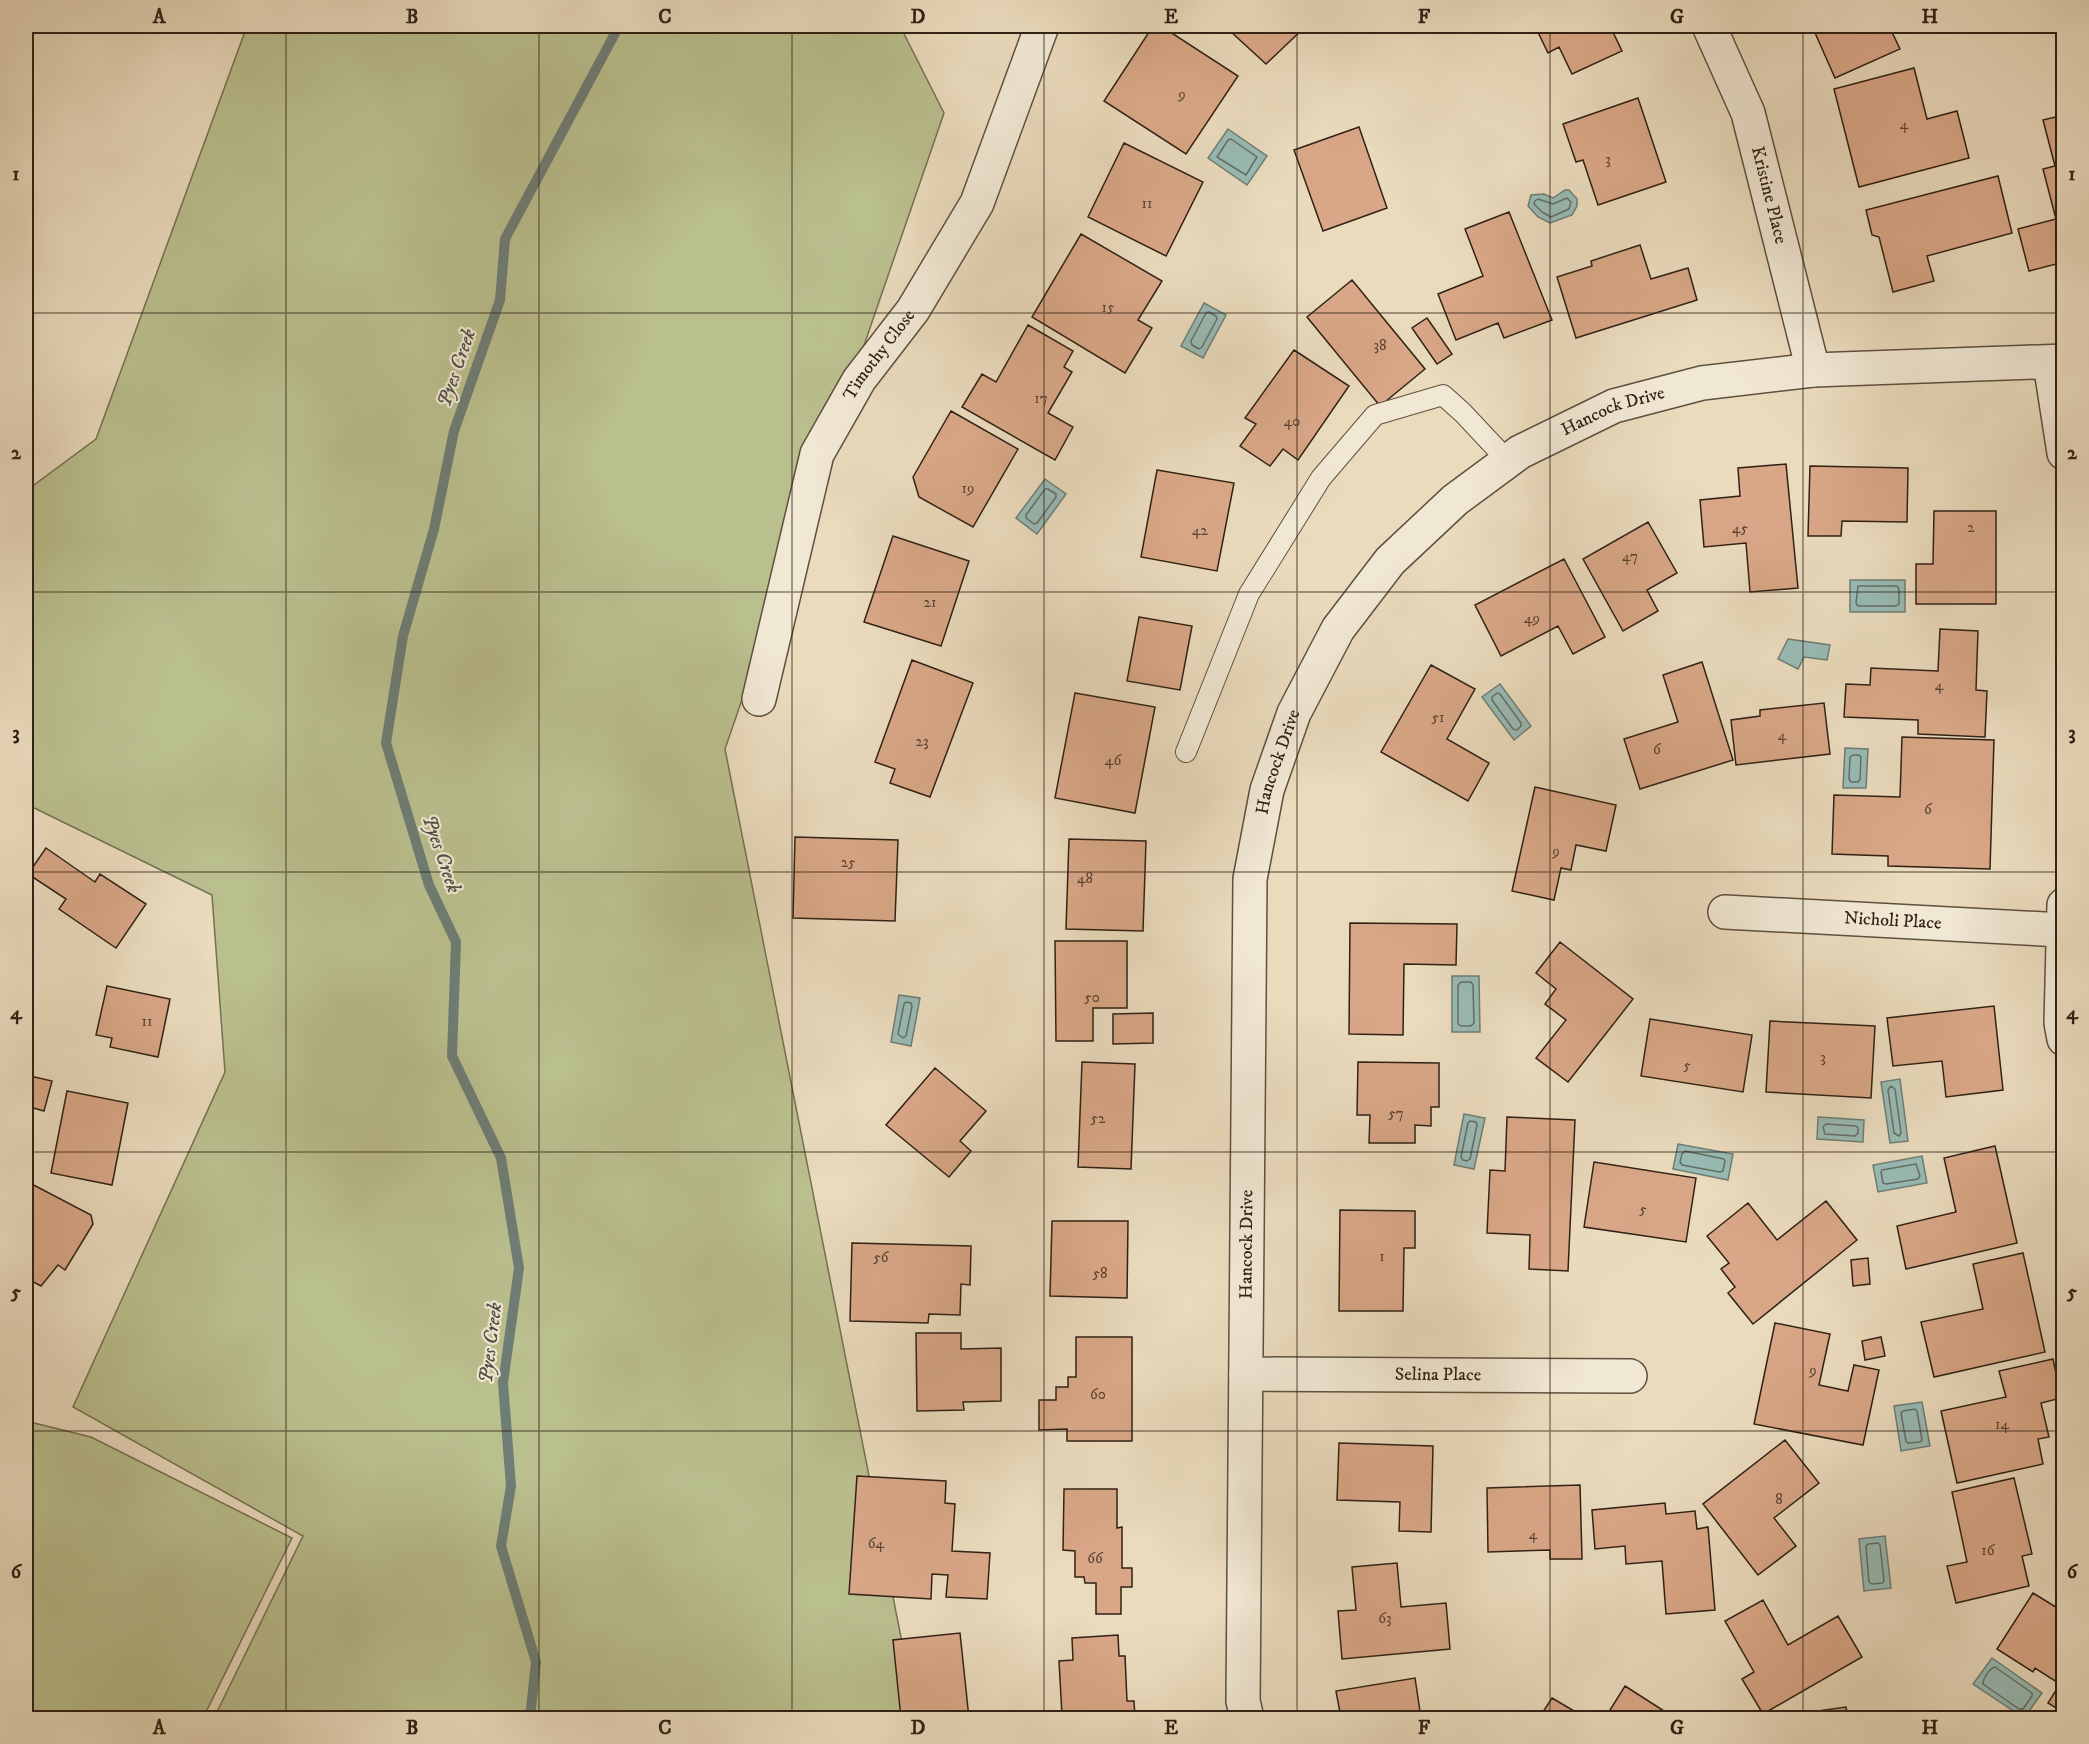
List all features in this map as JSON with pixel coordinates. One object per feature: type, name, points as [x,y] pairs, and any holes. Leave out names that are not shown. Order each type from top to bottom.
[{"type":"street","name":"Timothy Close","points":[[759,699],[817,454],[859,380],[913,310],[977,203],[1042,26]]},
{"type":"street","name":"Kristine Place","points":[[1708,26],[1748,113],[1813,370]]},
{"type":"street","name":"Hancock Drive","points":[[1247,1719],[1243,1701],[1250,879],[1267,790],[1294,713],[1338,629],[1390,561],[1455,500],[1520,452],[1614,406],[1702,383],[1813,370],[2057,362]]},
{"type":"street","points":[[2057,362],[2064,453]]},
{"type":"street","name":"Nicholi Place","points":[[1725,912],[2063,917]]},
{"type":"street","points":[[2063,917],[2061,1023],[2064,1039]]},
{"type":"street","name":"Selina Place","points":[[1246,1374],[1630,1376]]},
{"type":"lane","points":[[1186,752],[1249,594],[1321,478],[1375,415],[1443,394],[1508,461]]},
{"type":"green space","points":[[247,26],[900,26],[944,113],[725,749],[917,1718],[214,1718],[303,1536],[73,1407],[225,1072],[212,895],[26,804],[26,491],[96,439]]},
{"type":"green space","points":[[26,1421],[91,1437],[292,1538],[203,1718],[26,1718]]},
{"type":"water","points":[[1228,129],[1267,156],[1247,185],[1208,158]]},
{"type":"water","points":[[1569,190],[1577,199],[1577,206],[1572,215],[1550,223],[1538,217],[1528,206],[1531,195],[1544,194],[1553,198]]},
{"type":"water","points":[[1204,303],[1226,315],[1203,358],[1181,346]]},
{"type":"water","points":[[1045,479],[1066,494],[1037,534],[1016,518]]},
{"type":"water","points":[[1850,580],[1905,580],[1905,612],[1850,612]]},
{"type":"water","points":[[1788,639],[1830,645],[1827,660],[1804,657],[1798,669],[1778,659]]},
{"type":"water","points":[[1500,684],[1531,726],[1514,740],[1482,697]]},
{"type":"water","points":[[1845,748],[1868,749],[1866,788],[1843,788]]},
{"type":"water","points":[[1452,976],[1479,976],[1480,1032],[1452,1032]]},
{"type":"water","points":[[899,995],[920,998],[911,1046],[891,1042]]},
{"type":"water","points":[[1900,1079],[1908,1141],[1890,1143],[1881,1082]]},
{"type":"water","points":[[1464,1114],[1485,1118],[1474,1169],[1454,1165]]},
{"type":"water","points":[[1818,1117],[1864,1120],[1863,1142],[1817,1139]]},
{"type":"water","points":[[1678,1144],[1733,1154],[1728,1180],[1673,1169]]},
{"type":"water","points":[[1922,1156],[1927,1183],[1878,1192],[1873,1165]]},
{"type":"water","points":[[1922,1402],[1930,1446],[1901,1451],[1894,1406]]},
{"type":"water","points":[[1885,1536],[1891,1588],[1864,1591],[1859,1539]]},
{"type":"water","points":[[1992,1658],[2042,1693],[2024,1718],[1973,1684]]},
{"type":"building","points":[[1153,26],[1161,26],[1238,76],[1186,154],[1104,101]]},
{"type":"building","points":[[1206,26],[1306,26],[1266,64],[1230,31],[1206,30]]},
{"type":"building","points":[[1535,26],[1610,26],[1622,51],[1572,74],[1559,47],[1548,53]]},
{"type":"building","points":[[1812,26],[1889,26],[1900,49],[1835,78]]},
{"type":"building","points":[[1914,68],[1927,119],[1957,111],[1969,158],[1859,187],[1834,89]]},
{"type":"building","points":[[1638,98],[1666,182],[1598,205],[1583,160],[1576,162],[1563,124]]},
{"type":"building","points":[[2064,115],[2064,262],[2029,271],[2018,229],[2056,219],[2043,169],[2055,166],[2043,120]]},
{"type":"building","points":[[1359,127],[1387,208],[1323,231],[1294,150]]},
{"type":"building","points":[[1124,143],[1203,182],[1166,256],[1088,217]]},
{"type":"building","points":[[1998,176],[2012,233],[1927,256],[1934,281],[1893,292],[1879,237],[1872,235],[1866,210]]},
{"type":"building","points":[[1509,212],[1552,320],[1504,338],[1498,323],[1456,340],[1438,294],[1483,276],[1465,229]]},
{"type":"building","points":[[1081,234],[1162,281],[1138,320],[1152,328],[1125,373],[1032,317]]},
{"type":"building","points":[[1640,245],[1651,279],[1688,268],[1697,300],[1576,338],[1557,277],[1592,266],[1591,261]]},
{"type":"building","points":[[1352,280],[1425,369],[1380,406],[1307,317]]},
{"type":"building","points":[[1427,318],[1452,354],[1437,364],[1412,328]]},
{"type":"building","points":[[1028,325],[1073,351],[1064,367],[1072,372],[1048,413],[1073,427],[1055,460],[962,407],[982,374],[996,382]]},
{"type":"building","points":[[1294,350],[1349,386],[1298,460],[1283,449],[1270,466],[1240,446],[1256,424],[1245,418]]},
{"type":"building","points":[[951,411],[1018,449],[973,527],[919,497],[913,477]]},
{"type":"building","points":[[1786,464],[1798,588],[1750,592],[1746,543],[1704,547],[1700,500],[1740,496],[1738,468]]},
{"type":"building","points":[[1810,466],[1908,468],[1907,522],[1842,521],[1841,536],[1808,536]]},
{"type":"building","points":[[1157,470],[1234,483],[1217,571],[1141,557]]},
{"type":"building","points":[[1934,511],[1996,511],[1996,604],[1916,604],[1916,564],[1933,564]]},
{"type":"building","points":[[1648,522],[1677,573],[1647,590],[1658,611],[1623,631],[1583,559]]},
{"type":"building","points":[[893,536],[969,561],[941,646],[864,622]]},
{"type":"building","points":[[1564,559],[1605,637],[1573,654],[1558,626],[1501,656],[1475,605]]},
{"type":"building","points":[[1139,617],[1192,626],[1180,690],[1127,681]]},
{"type":"building","points":[[1940,629],[1978,631],[1976,690],[1987,691],[1985,737],[1918,734],[1918,720],[1844,717],[1846,684],[1870,685],[1871,668],[1938,671]]},
{"type":"building","points":[[912,660],[973,683],[930,797],[890,783],[895,769],[875,762]]},
{"type":"building","points":[[1702,662],[1733,760],[1640,789],[1624,739],[1678,722],[1663,675]]},
{"type":"building","points":[[1431,665],[1475,689],[1447,739],[1489,763],[1468,801],[1381,752]]},
{"type":"building","points":[[1075,693],[1155,707],[1135,813],[1055,798]]},
{"type":"building","points":[[1824,703],[1830,754],[1736,765],[1731,720],[1760,716],[1760,710]]},
{"type":"building","points":[[1902,737],[1994,740],[1990,869],[1888,866],[1888,856],[1832,854],[1834,795],[1900,797]]},
{"type":"building","points":[[1535,787],[1616,805],[1606,851],[1576,845],[1571,870],[1561,868],[1554,900],[1512,891]]},
{"type":"building","points":[[795,837],[898,840],[895,921],[793,918]]},
{"type":"building","points":[[1069,839],[1146,841],[1143,931],[1066,929]]},
{"type":"building","points":[[46,848],[95,882],[100,874],[146,904],[116,948],[59,909],[66,899],[28,874]]},
{"type":"building","points":[[1350,923],[1457,924],[1456,965],[1404,964],[1403,1035],[1349,1034]]},
{"type":"building","points":[[1055,941],[1127,941],[1127,1008],[1093,1008],[1093,1041],[1056,1041]]},
{"type":"building","points":[[1560,942],[1633,999],[1568,1082],[1536,1058],[1566,1020],[1545,1004],[1556,989],[1536,973]]},
{"type":"building","points":[[107,986],[170,999],[158,1057],[110,1047],[112,1038],[96,1035]]},
{"type":"building","points":[[1994,1006],[2003,1090],[1946,1097],[1942,1061],[1893,1066],[1887,1018]]},
{"type":"building","points":[[1153,1013],[1153,1043],[1113,1044],[1113,1014]]},
{"type":"building","points":[[1650,1019],[1752,1035],[1743,1092],[1641,1076]]},
{"type":"building","points":[[1770,1021],[1875,1026],[1871,1098],[1766,1092]]},
{"type":"building","points":[[1082,1062],[1135,1064],[1131,1169],[1078,1167]]},
{"type":"building","points":[[1358,1062],[1439,1063],[1439,1107],[1431,1107],[1431,1126],[1415,1125],[1415,1143],[1369,1143],[1370,1115],[1357,1115]]},
{"type":"building","points":[[935,1068],[986,1111],[960,1141],[971,1151],[949,1177],[886,1125]]},
{"type":"building","points":[[26,1075],[52,1081],[44,1111],[26,1106]]},
{"type":"building","points":[[67,1091],[128,1103],[112,1185],[51,1173]]},
{"type":"building","points":[[1507,1117],[1575,1120],[1568,1271],[1529,1269],[1530,1235],[1487,1233],[1490,1170],[1505,1171]]},
{"type":"building","points":[[1995,1146],[2017,1243],[1906,1269],[1897,1226],[1956,1212],[1944,1158]]},
{"type":"building","points":[[1594,1162],[1696,1178],[1686,1242],[1584,1227]]},
{"type":"building","points":[[26,1181],[91,1215],[93,1224],[65,1270],[58,1265],[41,1286],[26,1278]]},
{"type":"building","points":[[1826,1201],[1857,1240],[1753,1324],[1728,1293],[1735,1287],[1721,1269],[1729,1263],[1707,1236],[1748,1203],[1777,1240]]},
{"type":"building","points":[[1340,1210],[1415,1211],[1415,1248],[1404,1248],[1403,1311],[1339,1311]]},
{"type":"building","points":[[1052,1221],[1128,1221],[1127,1298],[1050,1296]]},
{"type":"building","points":[[852,1243],[971,1246],[970,1285],[961,1284],[960,1315],[929,1314],[928,1323],[850,1321]]},
{"type":"building","points":[[2023,1253],[2045,1352],[1934,1377],[1921,1322],[1983,1309],[1973,1264]]},
{"type":"building","points":[[1868,1258],[1870,1284],[1853,1286],[1851,1260]]},
{"type":"building","points":[[1775,1323],[1830,1334],[1819,1385],[1848,1391],[1854,1365],[1879,1370],[1863,1445],[1754,1424]]},
{"type":"building","points":[[916,1333],[961,1333],[961,1349],[1001,1348],[1001,1401],[963,1402],[964,1410],[917,1411]]},
{"type":"building","points":[[1076,1337],[1132,1337],[1132,1441],[1067,1441],[1067,1429],[1039,1430],[1039,1400],[1056,1400],[1056,1387],[1068,1387],[1068,1377],[1076,1377]]},
{"type":"building","points":[[1881,1337],[1885,1356],[1865,1360],[1862,1341]]},
{"type":"building","points":[[2053,1359],[2061,1398],[2041,1403],[2049,1437],[2038,1439],[2043,1464],[1957,1483],[1941,1411],[2006,1397],[1999,1371]]},
{"type":"building","points":[[1785,1440],[1819,1483],[1774,1518],[1796,1546],[1758,1575],[1703,1504]]},
{"type":"building","points":[[1339,1443],[1433,1446],[1431,1532],[1399,1531],[1400,1502],[1337,1500]]},
{"type":"building","points":[[857,1476],[946,1481],[945,1503],[955,1504],[952,1551],[990,1553],[987,1599],[946,1597],[948,1575],[932,1574],[931,1599],[849,1594]]},
{"type":"building","points":[[2014,1478],[2032,1554],[2022,1556],[2029,1586],[1956,1603],[1947,1566],[1967,1562],[1952,1492]]},
{"type":"building","points":[[1580,1485],[1582,1559],[1550,1559],[1550,1550],[1488,1552],[1487,1488]]},
{"type":"building","points":[[1064,1489],[1117,1489],[1117,1528],[1122,1527],[1122,1568],[1132,1568],[1132,1587],[1121,1587],[1121,1614],[1096,1614],[1096,1583],[1085,1583],[1084,1577],[1075,1577],[1075,1551],[1063,1550]]},
{"type":"building","points":[[1665,1503],[1666,1514],[1695,1511],[1697,1529],[1708,1527],[1715,1610],[1666,1614],[1662,1561],[1626,1564],[1625,1546],[1595,1549],[1592,1510]]},
{"type":"building","points":[[1397,1563],[1401,1607],[1446,1603],[1450,1649],[1342,1659],[1338,1611],[1356,1610],[1352,1567]]},
{"type":"building","points":[[2033,1593],[2064,1612],[2064,1713],[2048,1703],[2060,1684],[2035,1668],[2033,1672],[1997,1649]]},
{"type":"building","points":[[1763,1600],[1788,1645],[1838,1616],[1862,1657],[1763,1714],[1742,1679],[1754,1672],[1725,1621]]},
{"type":"building","points":[[960,1633],[969,1718],[901,1718],[893,1640]]},
{"type":"building","points":[[1118,1635],[1119,1656],[1125,1656],[1127,1701],[1134,1701],[1135,1718],[1035,1718],[1035,1716],[1062,1715],[1059,1661],[1073,1660],[1072,1638]]},
{"type":"building","points":[[1415,1678],[1421,1718],[1341,1718],[1336,1691]]},
{"type":"building","points":[[1625,1686],[1675,1718],[1605,1718]]},
{"type":"building","points":[[1552,1698],[1586,1718],[1539,1718]]},
{"type":"building","points":[[1846,1707],[1848,1718],[1789,1718],[1788,1715]]},
{"type":"building","points":[[1893,1713],[1898,1718],[1856,1718]]},
{"type":"waterway","name":"Pyes Creek","points":[[530,1718],[536,1662],[501,1546],[511,1486],[503,1383],[519,1268],[501,1158],[452,1056],[456,942],[429,885],[386,743],[403,636],[434,529],[454,431],[500,300],[505,239],[619,26]]}]
